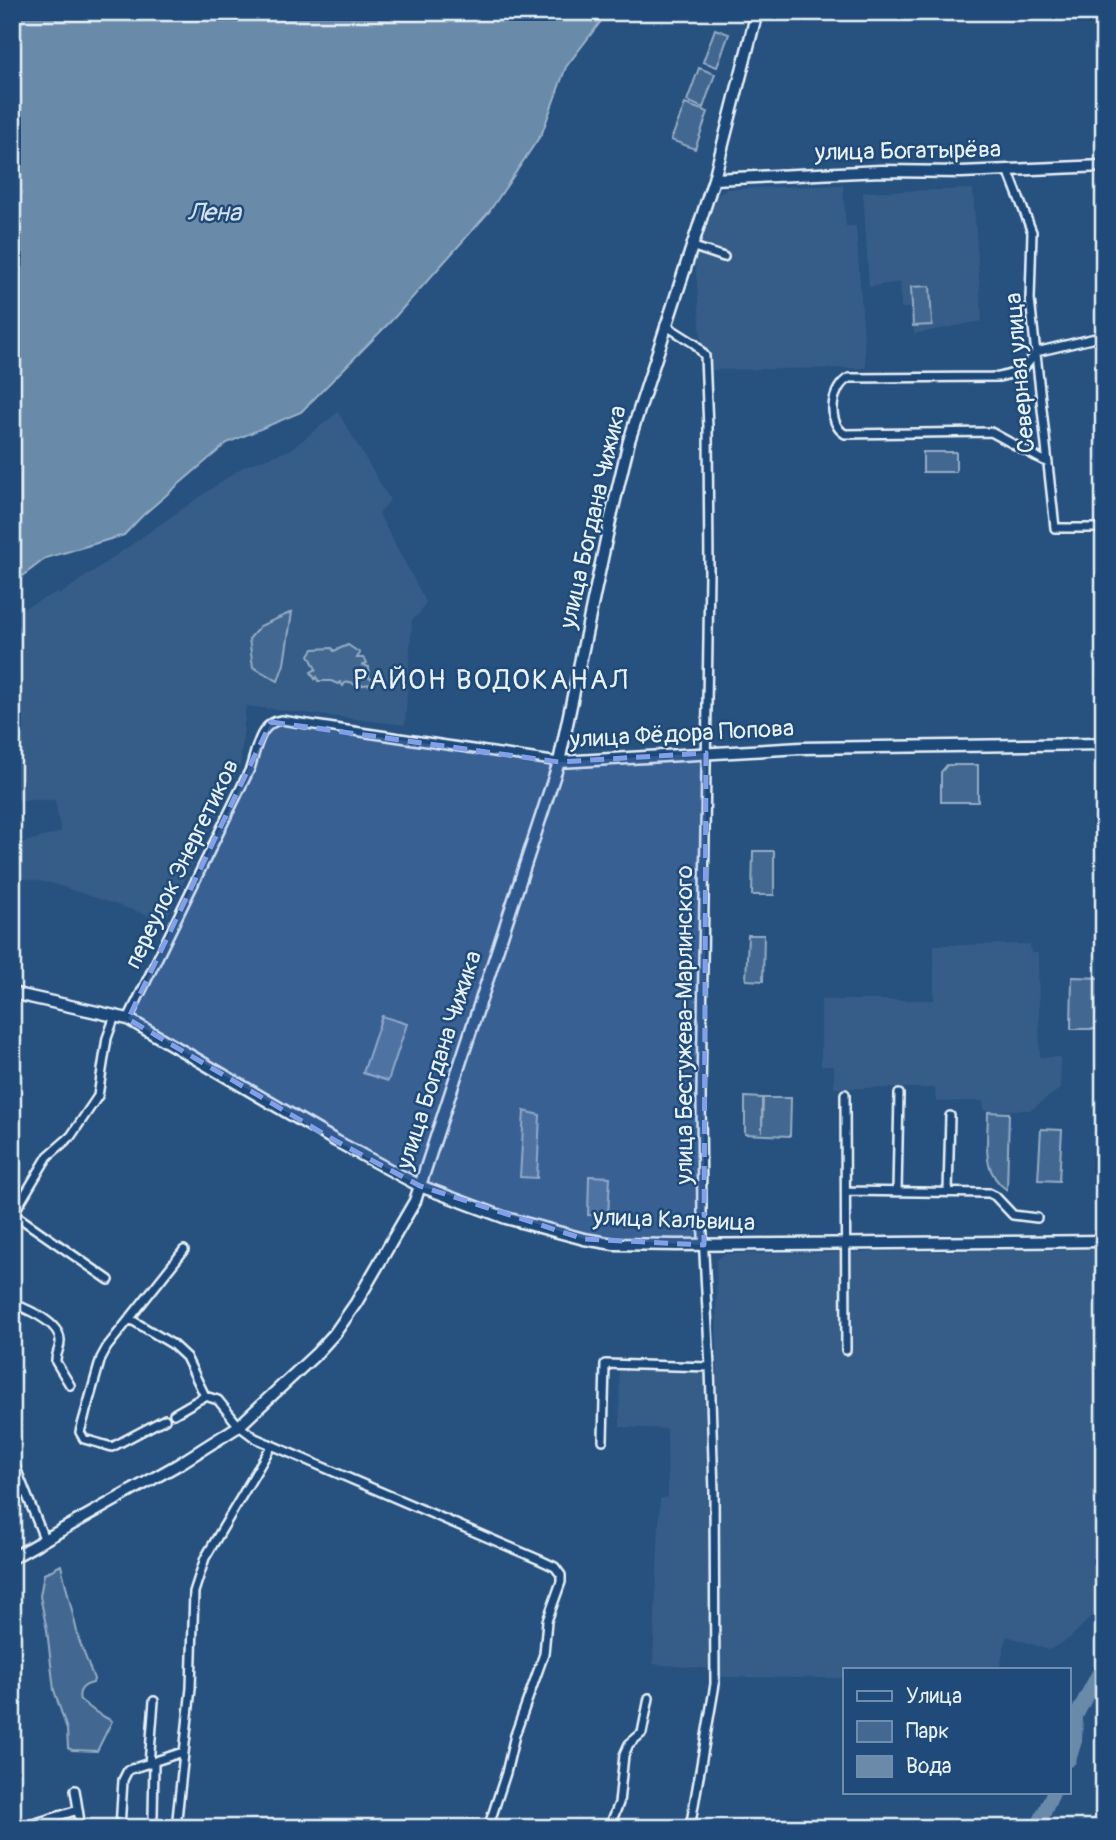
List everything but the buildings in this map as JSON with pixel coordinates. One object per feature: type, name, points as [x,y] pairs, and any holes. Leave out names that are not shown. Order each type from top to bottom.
[{"type":"main road","name":"улица Богдана Чижика","points":[[12,1558],[179,1464],[239,1426],[335,1333],[356,1303],[415,1201],[559,762],[619,480],[665,325],[714,179],[757,12]]},
{"type":"main road","name":"улица Богатырёва","points":[[714,179],[881,171],[961,172],[1104,166]]},
{"type":"main road","name":"улица Фёдора Попова","points":[[559,762],[874,746],[1104,744]]},
{"type":"main road","name":"улица Кальвица","points":[[12,993],[128,1019],[337,1141],[420,1186],[506,1218],[584,1239],[614,1244],[704,1245],[1104,1241]]},
{"type":"street","name":"Северная улица","points":[[1008,170],[1032,232],[1030,299],[1055,528],[1104,528]]},
{"type":"street","points":[[691,246],[724,257]]},
{"type":"street","name":"улица Бестужева-Марлинского","points":[[665,325],[695,344],[705,356],[707,366],[709,573],[701,1095],[710,1367],[715,1684],[690,1828]]},
{"type":"street","points":[[1048,463],[991,432],[849,434],[839,430],[834,420],[834,394],[842,381],[849,378],[999,377],[1016,373],[1026,367],[1037,352],[1104,336]]},
{"type":"street","name":"улица Фёдора Попова","points":[[267,725],[281,720],[559,762]]},
{"type":"street","name":"переулок Энергетиков","points":[[128,1019],[250,769],[267,725]]},
{"type":"street","points":[[109,1280],[13,1215],[48,1156],[71,1136],[98,1096],[107,1038],[115,1016]]},
{"type":"street","points":[[845,1094],[846,1350]]},
{"type":"street","points":[[897,1192],[899,1094]]},
{"type":"street","points":[[948,1192],[950,1116]]},
{"type":"street","points":[[846,1191],[989,1193],[1013,1215],[1037,1218]]},
{"type":"street","points":[[165,1419],[112,1447],[84,1439],[80,1432],[101,1358],[114,1337],[184,1250]]},
{"type":"street","points":[[12,1303],[44,1318],[55,1330],[60,1339],[56,1362],[70,1385]]},
{"type":"street","points":[[130,1318],[172,1344],[186,1357],[205,1396],[218,1400],[239,1426],[256,1438],[540,1560],[555,1567],[561,1575],[561,1583],[547,1621],[544,1654],[515,1735],[488,1828]]},
{"type":"street","points":[[604,1440],[605,1364],[710,1367]]},
{"type":"street","points":[[174,1414],[205,1396]]},
{"type":"street","points":[[176,1828],[191,1688],[194,1592],[198,1576],[205,1558],[272,1445]]},
{"type":"street","points":[[12,1458],[45,1541]]},
{"type":"street","points":[[609,1828],[619,1803],[624,1755],[629,1744],[642,1733],[649,1698]]},
{"type":"street","points":[[153,1816],[154,1701]]},
{"type":"street","points":[[120,1828],[125,1774],[128,1770],[183,1752]]},
{"type":"street","points":[[75,1790],[81,1828]]},
{"type":"street","points":[[37,1828],[36,1823],[78,1810]]},
{"type":"highlighted area","points":[[271,722],[559,762],[706,753],[704,1245],[584,1239],[420,1186],[336,1141],[128,1019]]},
{"type":"shaded area","points":[[843,185],[846,226],[856,226],[866,368],[699,370],[702,350],[695,258],[697,236],[712,199],[726,189]]},
{"type":"shaded area","points":[[973,189],[982,321],[914,334],[912,308],[901,308],[900,282],[869,287],[863,192]]},
{"type":"shaded area","points":[[338,412],[390,500],[379,514],[426,602],[412,620],[405,725],[246,706],[240,766],[165,921],[51,883],[12,877],[21,843],[61,832],[55,800],[12,800],[12,614],[57,592],[59,595],[244,466],[290,450]]},
{"type":"shaded area","points":[[1030,944],[1031,953],[1038,953],[1040,1057],[1060,1057],[1061,1088],[1031,1110],[984,1111],[983,1101],[936,1102],[935,1088],[834,1088],[834,1066],[821,1066],[821,1000],[934,1000],[934,945]]},
{"type":"shaded area","points":[[1104,1249],[1104,1604],[1069,1639],[1049,1650],[1007,1636],[999,1668],[843,1668],[843,1678],[720,1677],[716,1260],[725,1254]]},
{"type":"shaded area","points":[[705,1361],[711,1669],[653,1664],[660,1499],[668,1497],[667,1429],[620,1427],[619,1365]]},
{"type":"green space","points":[[715,29],[729,34],[717,67],[703,62]]},
{"type":"green space","points":[[699,68],[715,74],[703,108],[687,101]]},
{"type":"green space","points":[[685,104],[708,112],[695,149],[671,140]]},
{"type":"green space","points":[[930,286],[932,325],[913,326],[911,287]]},
{"type":"green space","points":[[923,452],[956,452],[956,472],[923,472]]},
{"type":"green space","points":[[292,612],[284,664],[278,681],[253,667],[249,639],[260,626]]},
{"type":"green space","points":[[348,645],[360,653],[357,658],[363,658],[367,663],[363,665],[369,667],[369,678],[373,679],[371,684],[356,686],[351,682],[343,686],[340,682],[318,681],[317,677],[315,679],[311,672],[316,669],[309,655],[313,649],[332,648],[334,651]]},
{"type":"green space","points":[[947,765],[978,765],[978,802],[941,802],[941,772]]},
{"type":"green space","points":[[753,851],[774,851],[774,895],[752,895]]},
{"type":"green space","points":[[748,935],[764,935],[763,981],[746,980]]},
{"type":"green space","points":[[1072,977],[1104,978],[1103,1029],[1071,1029]]},
{"type":"green space","points":[[382,1016],[407,1024],[388,1081],[363,1073]]},
{"type":"green space","points":[[745,1097],[762,1098],[762,1132],[763,1098],[791,1098],[790,1136],[745,1134]]},
{"type":"green space","points":[[524,1111],[540,1115],[537,1178],[520,1177]]},
{"type":"green space","points":[[988,1112],[1009,1113],[1007,1190],[998,1182],[989,1165]]},
{"type":"green space","points":[[1041,1129],[1062,1130],[1059,1181],[1038,1180]]},
{"type":"green space","points":[[589,1176],[610,1177],[608,1216],[588,1215]]},
{"type":"green space","points":[[61,1565],[79,1640],[94,1679],[93,1683],[80,1691],[80,1700],[112,1721],[97,1751],[68,1748],[67,1730],[54,1690],[40,1596],[44,1574]]},
{"type":"water","name":"Лена","points":[[12,12],[608,12],[566,67],[542,133],[489,212],[394,318],[301,412],[227,443],[143,515],[124,535],[46,558],[12,584]]},
{"type":"waterway","points":[[1070,1757],[1075,1741],[1076,1716],[1104,1663]]},
{"type":"waterway","points":[[1037,1828],[1053,1794]]},
{"type":"district","name":"РАЙОН ВОДОКАНАЛ","points":[[491,680]]}]
